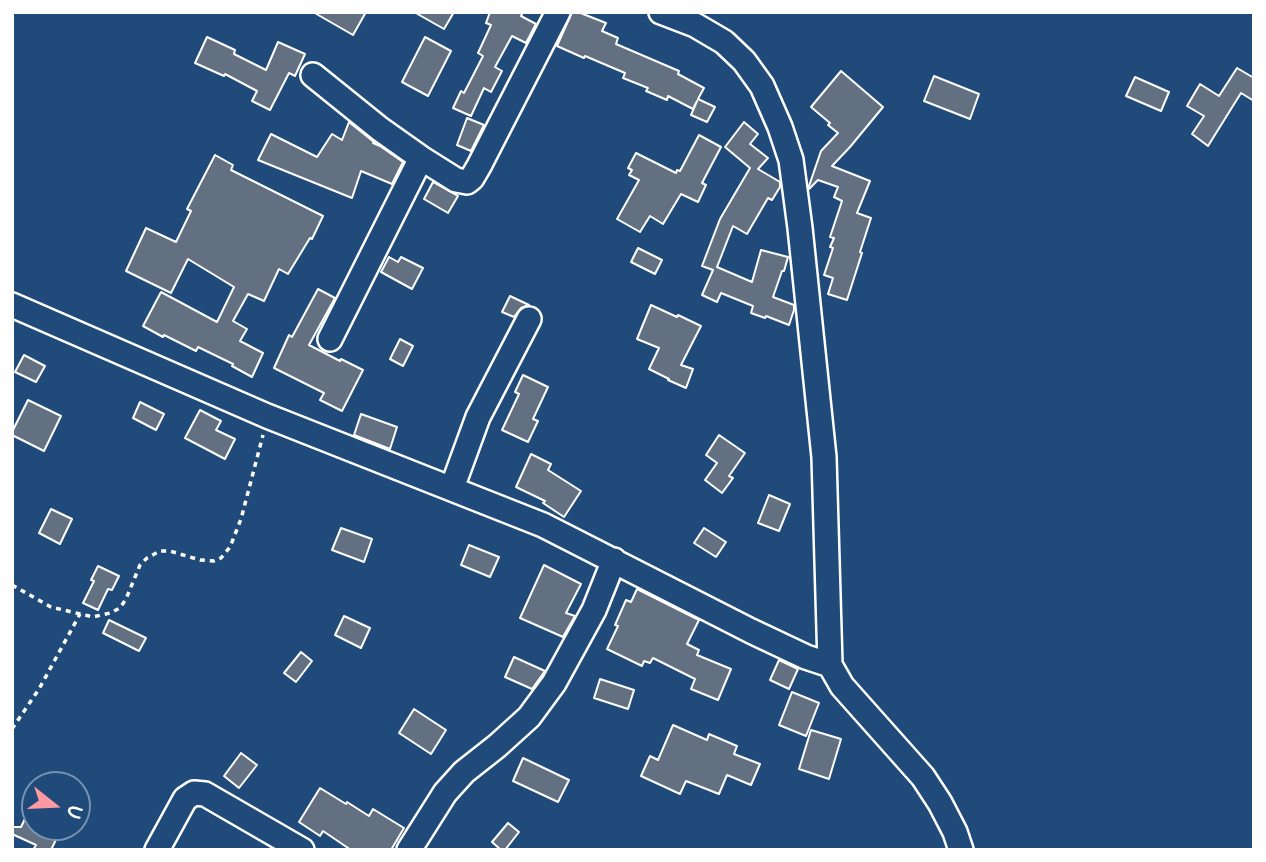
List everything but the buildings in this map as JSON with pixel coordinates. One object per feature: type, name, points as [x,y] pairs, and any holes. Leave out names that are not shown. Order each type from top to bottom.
[{"type":"street","points":[[313,75],[421,158],[456,180],[467,182],[472,178],[558,12]]},
{"type":"street","points":[[661,12],[695,25],[724,42],[744,61],[762,86],[772,107],[791,160],[824,457],[831,665],[842,686],[923,777],[946,812],[961,850]]},
{"type":"street","points":[[330,339],[421,158]]},
{"type":"street","points":[[12,305],[268,416],[543,525],[751,631],[831,665]]},
{"type":"street","points":[[452,488],[478,417],[529,319]]},
{"type":"street","points":[[409,850],[445,793],[464,772],[529,717],[554,683],[594,610],[614,560]]},
{"type":"street","points":[[157,850],[185,799],[194,793],[205,794],[302,850]]},
{"type":"path","points":[[12,585],[51,607],[93,617],[120,608],[140,565],[160,551],[170,551],[200,560],[214,561],[220,558],[230,548],[241,519],[268,416]]},
{"type":"path","points":[[12,729],[39,689],[80,614]]}]
